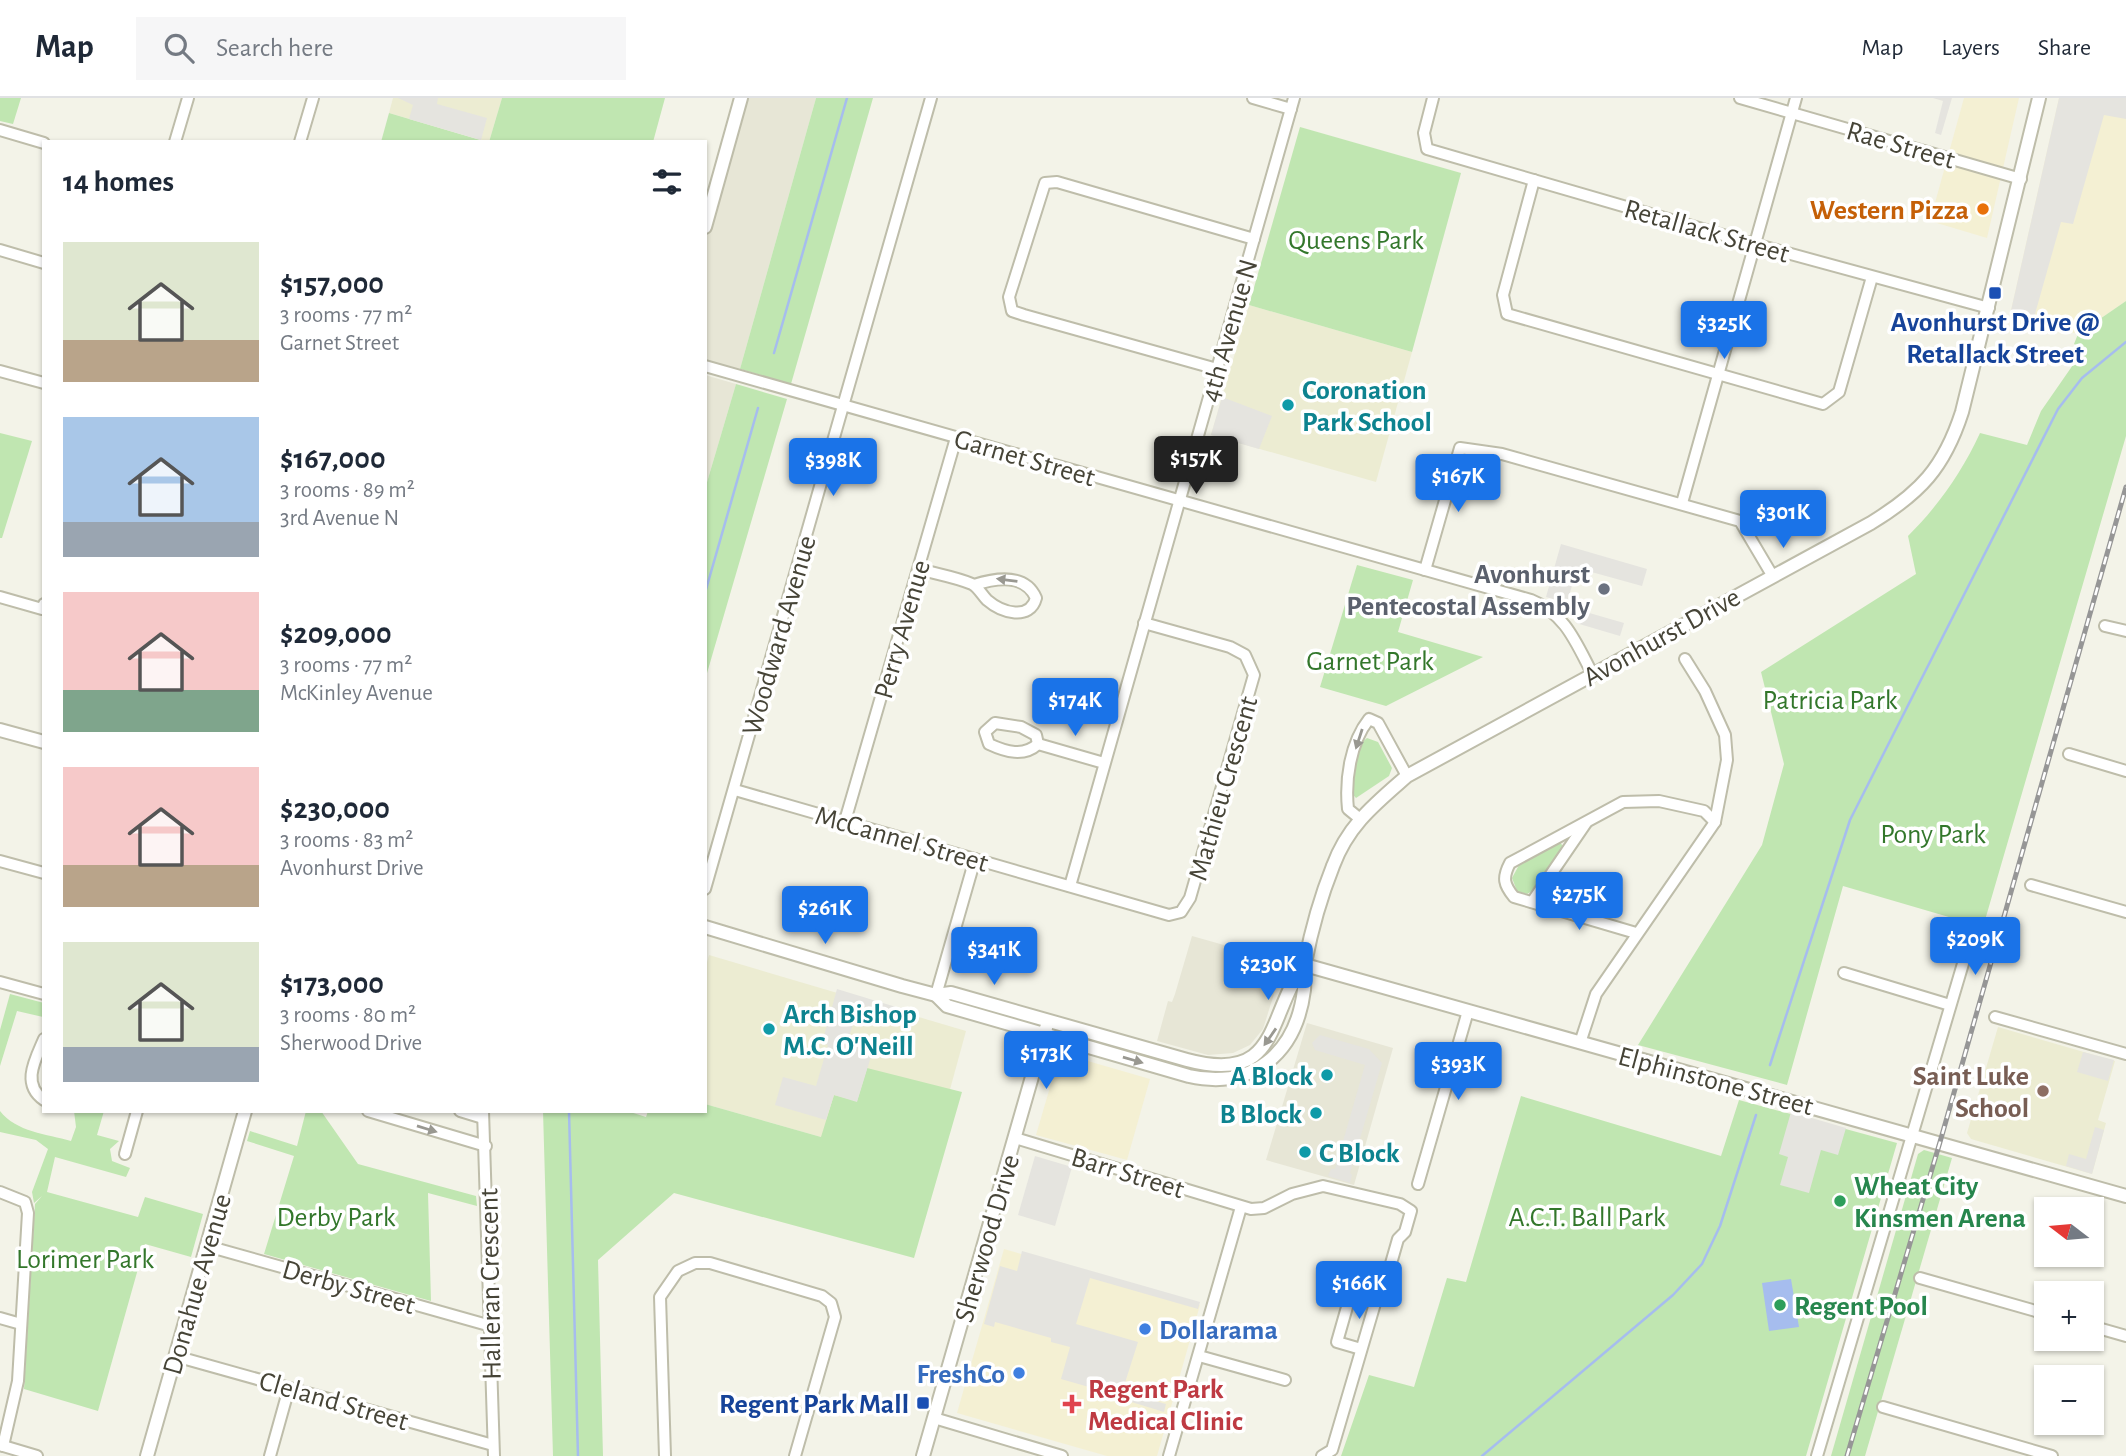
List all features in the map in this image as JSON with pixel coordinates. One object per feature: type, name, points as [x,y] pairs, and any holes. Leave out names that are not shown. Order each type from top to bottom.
[{"type":"street","points":[[176,140],[188,98]]},
{"type":"street","points":[[300,140],[311,98]]},
{"type":"street","points":[[707,220],[741,98]]},
{"type":"street","name":"Woodward Avenue","points":[[707,882],[931,98]]},
{"type":"street","points":[[1253,98],[1292,103]]},
{"type":"street","name":"Retallack Street","points":[[1433,98],[1424,133],[1427,149],[1754,244],[1989,307]]},
{"type":"street","name":"Rae Street","points":[[1740,98],[2021,178]]},
{"type":"street","points":[[1682,503],[1796,98]]},
{"type":"street","name":"Avonhurst Drive","points":[[1044,1035],[1211,1081],[1245,1075],[1260,1069],[1287,1040],[1304,991],[1305,965],[1333,865],[1359,818],[1407,776],[1906,501],[1933,474],[1953,443],[2039,98]]},
{"type":"street","name":"4th Avenue N","points":[[1070,886],[1292,103]]},
{"type":"street","points":[[0,130],[42,142]]},
{"type":"street","points":[[1534,180],[1503,295],[1507,314],[1717,375],[1823,404],[1839,393],[1872,277]]},
{"type":"street","points":[[1217,369],[1012,311],[1009,297],[1045,183],[1057,182],[1254,239]]},
{"type":"street","points":[[0,250],[42,262]]},
{"type":"street","name":"Garnet Street","points":[[707,367],[1547,607],[1563,621],[1593,675]]},
{"type":"street","points":[[0,371],[42,382]]},
{"type":"street","name":"Perry Avenue","points":[[845,821],[956,438]]},
{"type":"street","points":[[1425,570],[1460,448],[1502,454],[1740,521],[1772,575]]},
{"type":"street","points":[[919,569],[974,585],[989,601],[1017,612],[1027,612],[1034,607],[1036,598],[1025,583],[994,579],[974,585]]},
{"type":"street","points":[[0,597],[42,609]]},
{"type":"street","name":"Mathieu Crescent","points":[[1070,886],[1169,915],[1181,912],[1190,898],[1254,676],[1245,655],[1230,647],[1144,624]]},
{"type":"street","points":[[2105,626],[2126,631]]},
{"type":"street","points":[[1580,1043],[1596,994],[1715,822],[1727,761],[1725,736],[1705,691],[1685,659]]},
{"type":"street","points":[[1359,818],[1348,809],[1345,783],[1362,729],[1369,719],[1378,723],[1407,776]]},
{"type":"street","points":[[995,723],[1014,725],[1036,735],[1038,744],[1030,752],[1009,751],[989,744],[985,732],[995,723]]},
{"type":"street","points":[[0,730],[42,741]]},
{"type":"street","points":[[1038,744],[1104,763]]},
{"type":"street","points":[[2068,754],[2126,771]]},
{"type":"street","name":"McCannel Street","points":[[735,790],[1070,886]]},
{"type":"street","points":[[1636,933],[1514,897],[1505,887],[1505,873],[1510,863],[1623,802],[1659,800],[1703,811],[1715,822]]},
{"type":"street","points":[[1532,902],[1588,820]]},
{"type":"street","points":[[936,995],[975,859]]},
{"type":"street","points":[[0,861],[42,872]]},
{"type":"street","points":[[2031,885],[2126,912]]},
{"type":"street","points":[[707,928],[936,995],[951,993],[1048,1021]]},
{"type":"street","points":[[1817,1456],[1970,940]]},
{"type":"street","name":"Avonhurst Drive","points":[[1048,1021],[1206,1065],[1233,1064],[1247,1058],[1271,1037],[1291,984],[1305,965]]},
{"type":"street","name":"Elphinstone Street","points":[[1305,965],[2126,1196]]},
{"type":"street","points":[[1844,973],[1950,1004]]},
{"type":"street","points":[[0,982],[42,993]]},
{"type":"street","points":[[936,995],[947,1006],[1044,1035]]},
{"type":"street","points":[[1418,1184],[1468,1011]]},
{"type":"street","points":[[1995,1017],[2126,1054]]},
{"type":"street","name":"Sherwood Drive","points":[[923,1456],[1048,1021]]},
{"type":"street","points":[[42,1045],[31,1077],[34,1090],[42,1098]]},
{"type":"street","points":[[125,1154],[136,1113]]},
{"type":"street","name":"Donahue Avenue","points":[[147,1456],[244,1113]]},
{"type":"street","points":[[375,1113],[486,1146]]},
{"type":"street","name":"Halleran Crescent","points":[[483,1115],[493,1451]]},
{"type":"street","name":"Barr Street","points":[[1015,1138],[1241,1207]]},
{"type":"street","points":[[1169,1456],[1241,1207],[1264,1208],[1292,1194],[1323,1186],[1400,1204],[1410,1211],[1405,1232],[1398,1239],[1382,1295],[1376,1300],[1332,1450],[1322,1456]]},
{"type":"street","points":[[0,1192],[20,1198],[27,1207],[17,1392],[1,1446],[37,1456]]},
{"type":"street","name":"Derby Street","points":[[207,1246],[491,1326]]},
{"type":"street","points":[[666,1456],[660,1297],[678,1271],[695,1263],[710,1263],[822,1296],[831,1303],[835,1317],[795,1456]]},
{"type":"street","points":[[1920,1278],[2034,1311]]},
{"type":"street","points":[[1361,1349],[1337,1342],[1351,1293],[1376,1300]]},
{"type":"street","points":[[0,1318],[21,1324]]},
{"type":"street","points":[[2104,1330],[2126,1336]]},
{"type":"street","name":"Cleland Street","points":[[176,1356],[493,1451]]},
{"type":"street","points":[[1199,1356],[1285,1380]]},
{"type":"street","points":[[270,1456],[289,1388]]},
{"type":"street","points":[[1883,1407],[2052,1456]]},
{"type":"street","points":[[934,1418],[1062,1456]]},
{"type":"shaded area","points":[[393,98],[502,98],[490,140],[389,113]]},
{"type":"shaded area","points":[[398,98],[438,98],[437,104],[487,118],[481,140],[409,119],[413,105]]},
{"type":"shaded area","points":[[747,98],[816,98],[740,369],[707,361],[707,236]]},
{"type":"shaded area","points":[[1933,98],[1952,98],[1941,135],[1935,133],[1943,101]]},
{"type":"shaded area","points":[[1964,98],[2019,98],[1987,238],[1930,221]]},
{"type":"shaded area","points":[[2059,98],[2126,98],[2126,301],[2078,334],[2010,315]]},
{"type":"shaded area","points":[[2059,98],[2126,98],[2126,119],[2104,115],[2073,224],[2061,222],[2033,321],[2010,315]]},
{"type":"shaded area","points":[[1249,305],[1412,352],[1376,482],[1211,435]]},
{"type":"shaded area","points":[[707,376],[736,384],[707,482]]},
{"type":"shaded area","points":[[1222,397],[1272,416],[1259,449],[1211,435]]},
{"type":"shaded area","points":[[1561,544],[1647,569],[1642,586],[1577,568],[1567,603],[1546,597]]},
{"type":"shaded area","points":[[1579,610],[1624,623],[1620,636],[1576,623]]},
{"type":"shaded area","points":[[1192,936],[1284,962],[1263,1029],[1250,1045],[1233,1053],[1208,1055],[1157,1041],[1168,1001],[1172,1002],[1175,994]]},
{"type":"shaded area","points":[[709,955],[966,1031],[940,1126],[821,1137],[707,1105]]},
{"type":"shaded area","points":[[837,989],[896,1007],[892,1021],[878,1016],[879,1011],[859,1005],[847,1043],[873,1050],[857,1102],[834,1095],[826,1120],[775,1105],[783,1077],[816,1086],[828,1045],[822,1043]]},
{"type":"shaded area","points":[[1307,1023],[1393,1048],[1354,1185],[1266,1160]]},
{"type":"shaded area","name":"Saint Luke School","points":[[1998,1027],[2115,1061],[2098,1120],[2106,1123],[2092,1174],[1971,1139],[1967,1133]]},
{"type":"shaded area","points":[[1320,1035],[1369,1049],[1382,1063],[1350,1173],[1350,1183],[1328,1176],[1331,1169],[1335,1169],[1365,1065],[1315,1050],[1312,1043]]},
{"type":"shaded area","points":[[2083,1052],[2114,1060],[2108,1081],[2077,1072]]},
{"type":"shaded area","points":[[1060,1053],[1150,1079],[1127,1160],[1036,1135]]},
{"type":"shaded area","points":[[1791,1112],[1846,1128],[1838,1155],[1821,1150],[1809,1193],[1780,1185],[1788,1157],[1779,1154]]},
{"type":"shaded area","points":[[2095,1127],[2104,1130],[2092,1174],[2066,1166],[2069,1154],[2086,1159]]},
{"type":"shaded area","points":[[1035,1156],[1072,1167],[1055,1226],[1018,1215]]},
{"type":"shaded area","points":[[1004,1249],[1200,1305],[1157,1456],[1107,1456],[957,1413]]},
{"type":"shaded area","points":[[1022,1251],[1200,1302],[1198,1309],[1090,1278],[1076,1324],[1138,1342],[1123,1389],[1119,1388],[1117,1395],[1061,1379],[1070,1347],[1051,1342],[1051,1338],[995,1322],[994,1327],[984,1324],[1000,1266],[1017,1271]]},
{"type":"shaded area","points":[[1127,1393],[1166,1404],[1164,1412],[1125,1400]]},
{"type":"green space","points":[[0,98],[21,98],[13,124],[0,121]]},
{"type":"green space","points":[[502,98],[665,98],[654,140],[490,140]]},
{"type":"green space","points":[[816,98],[873,98],[791,384],[740,369]]},
{"type":"green space","points":[[389,113],[480,140],[382,140]]},
{"type":"green space","name":"Queens Park","points":[[1300,127],[1461,173],[1412,352],[1249,305]]},
{"type":"green space","points":[[2126,301],[2126,436],[1983,927],[1843,886],[1787,1085],[1638,1045],[1762,845],[1784,764],[1761,672],[1916,574],[1908,536],[1949,488],[1980,433],[2027,445],[2041,411],[2084,349],[2074,344],[2078,334]]},
{"type":"green space","points":[[736,384],[787,399],[707,673],[707,482]]},
{"type":"green space","points":[[0,433],[32,441],[2,538],[0,538]]},
{"type":"green space","name":"Garnet Park","points":[[1357,565],[1413,580],[1398,632],[1483,657],[1386,706],[1320,687]]},
{"type":"green space","points":[[1367,738],[1378,742],[1392,768],[1389,776],[1356,798],[1349,790],[1361,743]]},
{"type":"green space","points":[[1560,842],[1564,848],[1534,890],[1527,894],[1517,891],[1512,878],[1519,865]]},
{"type":"green space","points":[[10,994],[42,1002],[42,1017],[17,1011],[0,1066],[0,1030]]},
{"type":"green space","points":[[867,1068],[962,1092],[914,1258],[674,1193],[598,1260],[603,1456],[553,1456],[543,1113],[633,1113],[646,1117],[647,1113],[707,1113],[707,1105],[821,1137],[834,1095],[857,1101]]},
{"type":"green space","name":"A.C.T. Ball Park","points":[[1521,1096],[1721,1156],[1739,1100],[1897,1143],[1806,1456],[1341,1456],[1369,1375],[1414,1387],[1447,1278],[1466,1282]]},
{"type":"green space","name":"Lorimer Park","points":[[0,1111],[14,1124],[23,1128],[71,1141],[76,1127],[74,1113],[103,1113],[97,1135],[119,1141],[110,1149],[112,1161],[130,1168],[126,1177],[55,1157],[47,1192],[138,1217],[145,1197],[203,1214],[191,1257],[145,1244],[98,1411],[24,1389],[35,1204],[42,1196],[34,1203],[32,1192],[48,1149],[36,1140],[0,1132]]},
{"type":"green space","name":"Derby Park","points":[[305,1113],[322,1113],[358,1164],[476,1196],[477,1206],[428,1193],[431,1301],[264,1254],[294,1156],[247,1141],[250,1131],[297,1146]]},
{"type":"green space","points":[[1924,1150],[1952,1158],[1865,1456],[1831,1456],[1918,1154]]},
{"type":"water","name":"Regent Pool","points":[[1791,1279],[1799,1327],[1769,1331],[1762,1283]]},
{"type":"waterway","points":[[774,353],[847,98]]},
{"type":"waterway","points":[[1770,1065],[1850,820],[2058,409],[2082,378],[2126,342]]},
{"type":"waterway","points":[[707,586],[758,408]]},
{"type":"waterway","points":[[569,1113],[578,1456]]},
{"type":"waterway","points":[[1482,1456],[1673,1295],[1702,1264],[1720,1226],[1756,1115]]},
{"type":"railway","points":[[1847,1456],[1940,1142],[2126,487]]},
{"type":"place","name":"Western Pizza","points":[[1983,209]]},
{"type":"place","name":"Avonhurst Drive @ Retallack Street","points":[[1995,293]]},
{"type":"place","name":"Coronation Park School","points":[[1288,405]]},
{"type":"place","name":"Avonhurst Pentecostal Assembly","points":[[1604,589]]},
{"type":"place","name":"Arch Bishop M.C. O'Neill","points":[[769,1029]]},
{"type":"place","name":"A Block","points":[[1327,1075]]},
{"type":"place","name":"Saint Luke School","points":[[2043,1091]]},
{"type":"place","name":"B Block","points":[[1316,1113]]},
{"type":"place","name":"C Block","points":[[1305,1152]]},
{"type":"place","name":"Wheat City Kinsmen Arena","points":[[1840,1201]]},
{"type":"place","name":"Regent Pool","points":[[1780,1305]]},
{"type":"place","name":"Dollarama","points":[[1145,1329]]},
{"type":"place","name":"FreshCo","points":[[1019,1373]]},
{"type":"place","name":"Regent Park Mall","points":[[923,1403]]},
{"type":"place","name":"Regent Park Medical Clinic","points":[[1072,1404]]},
{"type":"park label","name":"Patricia Park","points":[[1830,699]]},
{"type":"park label","name":"Pony Park","points":[[1933,833]]}]
